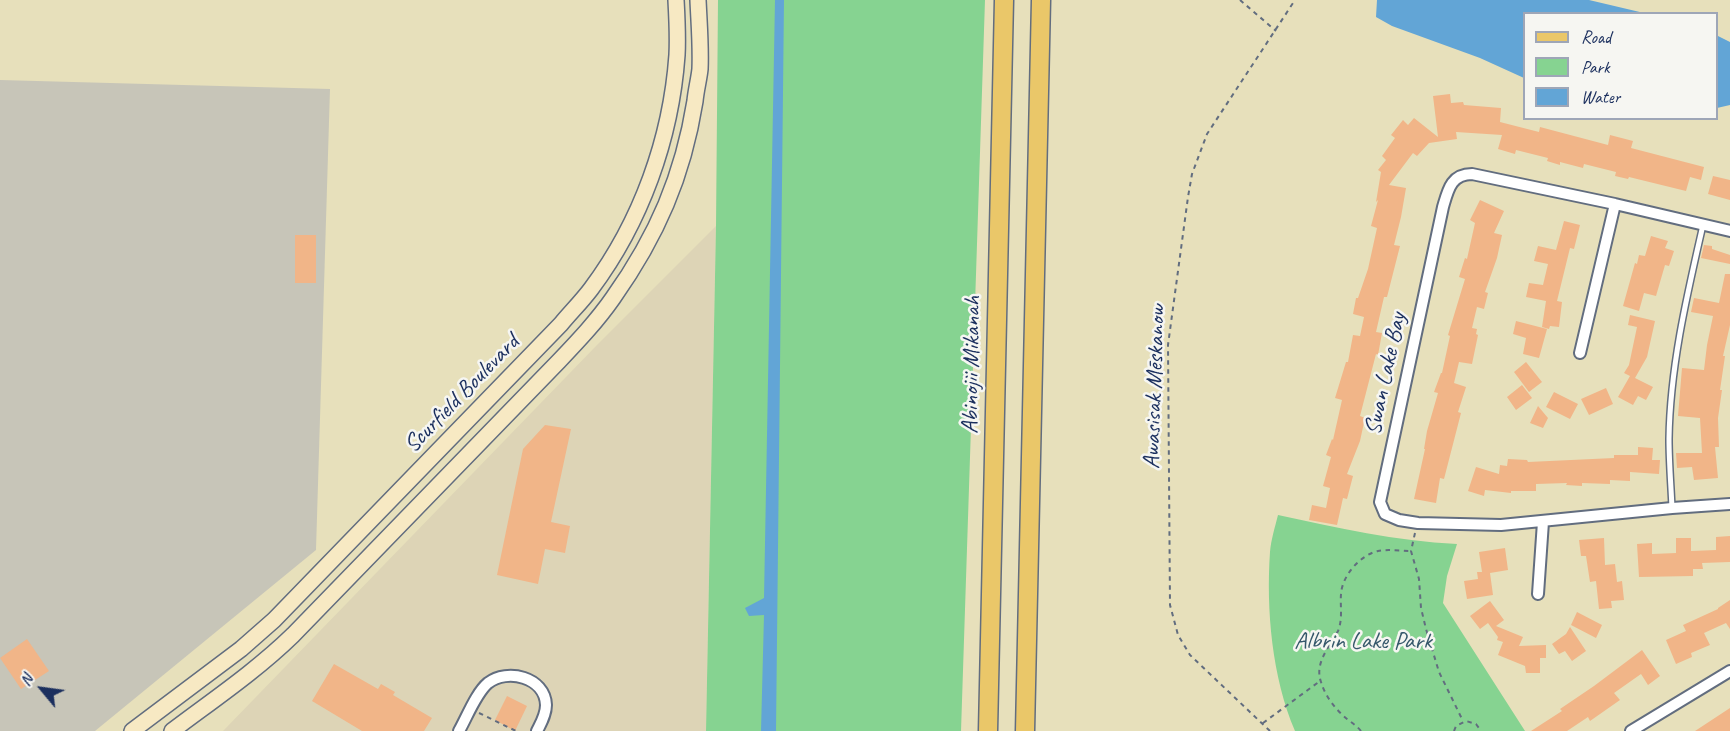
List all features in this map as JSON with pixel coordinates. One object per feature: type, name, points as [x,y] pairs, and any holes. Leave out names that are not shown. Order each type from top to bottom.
[{"type":"main road","name":"Abinojii Mikanah","points":[[988,731],[1004,0]]},
{"type":"main road","points":[[1025,731],[1041,0]]},
{"type":"street","name":"Scurfield Boulevard","points":[[132,731],[241,649],[274,620],[561,324],[591,289],[626,234],[651,179],[669,115],[677,52],[676,0]]},
{"type":"street","name":"Scurfield Boulevard","points":[[172,731],[265,660],[293,635],[559,361],[612,299],[648,243],[681,166],[692,120],[700,70],[698,0]]},
{"type":"street","name":"Swan Lake Bay","points":[[1730,231],[1615,204],[1472,174],[1462,174],[1455,180],[1448,192],[1443,207],[1380,502],[1385,514],[1399,520],[1418,523],[1501,525],[1730,504]]},
{"type":"street","points":[[1580,353],[1615,204]]},
{"type":"street","points":[[1538,594],[1543,522]]},
{"type":"street","points":[[1631,731],[1730,671]]},
{"type":"street","points":[[459,731],[483,689],[500,676],[510,675],[531,681],[545,698],[545,715],[537,731]]},
{"type":"lane","points":[[1671,508],[1669,439],[1672,398],[1689,286],[1703,225]]},
{"type":"path","points":[[1240,0],[1276,31]]},
{"type":"path","name":"Awasisak Mēskanow","points":[[1270,731],[1190,655],[1178,635],[1170,605],[1168,345],[1188,197],[1198,154],[1212,125],[1295,0]]},
{"type":"path","points":[[1418,523],[1411,551],[1419,579],[1421,608],[1439,672],[1463,721]]},
{"type":"path","points":[[1361,731],[1332,703],[1320,681],[1323,656],[1341,621],[1343,582],[1359,562],[1378,551],[1411,551]]},
{"type":"path","points":[[1263,723],[1320,681]]},
{"type":"path","points":[[471,709],[516,731]]},
{"type":"path","points":[[1454,731],[1456,726],[1463,721],[1472,721],[1481,731]]},
{"type":"shaded area","points":[[0,80],[330,89],[316,550],[95,731],[0,731]]},
{"type":"shaded area","points":[[716,226],[706,731],[223,731],[597,345]]},
{"type":"green space","points":[[718,0],[985,0],[961,731],[706,731]]},
{"type":"green space","name":"Albrin Lake Park","points":[[1278,515],[1389,537],[1457,544],[1447,576],[1443,603],[1525,731],[1295,731],[1276,666],[1270,620],[1270,552]]},
{"type":"water","points":[[775,0],[784,0],[776,731],[761,731],[764,615],[749,616],[745,608],[764,598]]},
{"type":"water","points":[[1377,0],[1589,0],[1640,12],[1523,12],[1523,78],[1480,58],[1392,26],[1376,17]]},
{"type":"water","points":[[1718,36],[1730,42],[1730,105],[1718,108]]},
{"type":"building","points":[[1450,94],[1451,103],[1463,102],[1464,105],[1501,108],[1500,122],[1539,132],[1540,127],[1608,145],[1610,135],[1633,141],[1631,148],[1704,167],[1701,180],[1690,177],[1686,191],[1629,177],[1628,179],[1615,176],[1616,172],[1584,164],[1583,168],[1560,162],[1560,165],[1547,161],[1548,158],[1516,150],[1515,154],[1498,149],[1502,135],[1456,132],[1457,139],[1429,143],[1417,156],[1413,153],[1389,185],[1406,188],[1394,245],[1400,246],[1376,332],[1382,333],[1360,416],[1365,418],[1360,441],[1347,474],[1353,476],[1347,499],[1343,498],[1337,525],[1309,520],[1312,505],[1326,508],[1330,488],[1323,486],[1331,457],[1326,455],[1333,440],[1342,400],[1335,398],[1346,362],[1348,362],[1353,335],[1360,336],[1364,317],[1353,314],[1356,298],[1358,298],[1368,269],[1377,228],[1371,226],[1378,200],[1376,202],[1381,172],[1378,170],[1386,160],[1382,156],[1395,138],[1391,135],[1403,120],[1408,125],[1414,118],[1438,137],[1433,96]]},
{"type":"building","points":[[1713,176],[1730,180],[1730,200],[1708,194]]},
{"type":"building","points":[[1480,200],[1504,211],[1494,233],[1502,235],[1497,258],[1485,292],[1488,293],[1484,309],[1477,307],[1472,328],[1477,329],[1476,334],[1478,335],[1472,364],[1459,362],[1454,383],[1466,387],[1458,412],[1461,413],[1444,479],[1440,478],[1436,503],[1414,499],[1427,431],[1438,393],[1434,392],[1442,373],[1450,336],[1448,335],[1465,279],[1459,277],[1465,258],[1467,259],[1475,223],[1470,220]]},
{"type":"building","points":[[1564,221],[1580,225],[1574,249],[1570,248],[1557,301],[1562,302],[1559,327],[1550,326],[1549,329],[1542,327],[1546,301],[1526,297],[1529,283],[1543,285],[1548,264],[1534,261],[1538,246],[1556,250]]},
{"type":"building","points":[[295,235],[316,235],[316,283],[295,283]]},
{"type":"building","points":[[1651,236],[1668,241],[1665,248],[1674,251],[1669,266],[1665,265],[1656,296],[1644,293],[1639,311],[1623,306],[1635,263],[1637,264],[1639,255],[1645,256]]},
{"type":"building","points":[[1704,245],[1712,246],[1712,249],[1730,255],[1730,264],[1701,258]]},
{"type":"building","points":[[1725,274],[1730,274],[1730,325],[1723,356],[1725,356],[1718,418],[1719,447],[1715,447],[1718,478],[1694,480],[1692,467],[1677,468],[1676,453],[1702,453],[1700,418],[1678,416],[1682,368],[1704,370],[1713,316],[1691,312],[1694,298],[1719,303]]},
{"type":"building","points":[[1630,315],[1655,321],[1647,357],[1635,378],[1653,387],[1646,400],[1638,396],[1633,405],[1618,397],[1630,376],[1624,373],[1629,365],[1637,327],[1628,325]]},
{"type":"building","points":[[1516,321],[1547,329],[1539,358],[1523,354],[1526,338],[1513,334]]},
{"type":"building","points":[[1526,362],[1542,382],[1529,392],[1514,372]]},
{"type":"building","points":[[1522,385],[1532,398],[1516,410],[1507,397]]},
{"type":"building","points":[[1606,388],[1613,404],[1589,415],[1581,399]]},
{"type":"building","points":[[1554,392],[1578,404],[1570,419],[1546,407]]},
{"type":"building","points":[[1538,406],[1548,418],[1543,428],[1530,423]]},
{"type":"building","points":[[545,425],[571,429],[551,522],[570,526],[565,553],[545,549],[538,584],[497,575],[523,449]]},
{"type":"building","points":[[1638,447],[1653,448],[1652,460],[1660,460],[1659,474],[1630,472],[1630,481],[1610,480],[1610,484],[1582,483],[1582,486],[1566,485],[1567,483],[1536,484],[1536,491],[1511,491],[1511,493],[1485,490],[1484,496],[1468,491],[1476,467],[1499,474],[1500,465],[1507,466],[1508,459],[1527,460],[1528,462],[1614,458],[1614,455],[1638,455]]},
{"type":"building","points":[[1730,536],[1730,562],[1702,563],[1703,569],[1693,569],[1693,576],[1639,577],[1637,544],[1652,543],[1652,554],[1676,553],[1676,538],[1691,538],[1691,551],[1716,550],[1716,537]]},
{"type":"building","points":[[1604,538],[1605,565],[1615,564],[1617,582],[1622,581],[1624,600],[1611,601],[1612,608],[1599,609],[1596,581],[1590,582],[1586,556],[1581,556],[1579,540]]},
{"type":"building","points":[[1505,548],[1508,570],[1490,573],[1493,595],[1467,599],[1464,581],[1478,579],[1477,572],[1482,572],[1479,552]]},
{"type":"building","points":[[1730,600],[1730,629],[1726,623],[1704,633],[1710,645],[1691,653],[1692,657],[1676,664],[1666,640],[1686,631],[1683,625],[1718,609]]},
{"type":"building","points":[[1490,601],[1504,620],[1496,626],[1523,637],[1519,646],[1546,645],[1546,658],[1540,658],[1540,673],[1526,673],[1525,666],[1498,655],[1503,642],[1497,640],[1498,637],[1488,623],[1480,629],[1470,616]]},
{"type":"building","points":[[1577,612],[1602,625],[1596,638],[1571,625]]},
{"type":"building","points":[[1570,627],[1586,651],[1572,661],[1565,651],[1559,654],[1552,644],[1566,634]]},
{"type":"building","points":[[27,639],[49,671],[21,689],[0,658]]},
{"type":"building","points":[[1642,650],[1660,676],[1648,685],[1641,674],[1614,693],[1620,700],[1590,721],[1588,717],[1567,731],[1531,731],[1562,711],[1560,709]]},
{"type":"building","points":[[334,664],[378,689],[381,684],[395,692],[393,695],[432,718],[424,731],[362,731],[312,701]]},
{"type":"building","points":[[507,696],[527,706],[515,731],[495,720]]},
{"type":"building","points":[[1730,708],[1730,731],[1695,731]]}]
